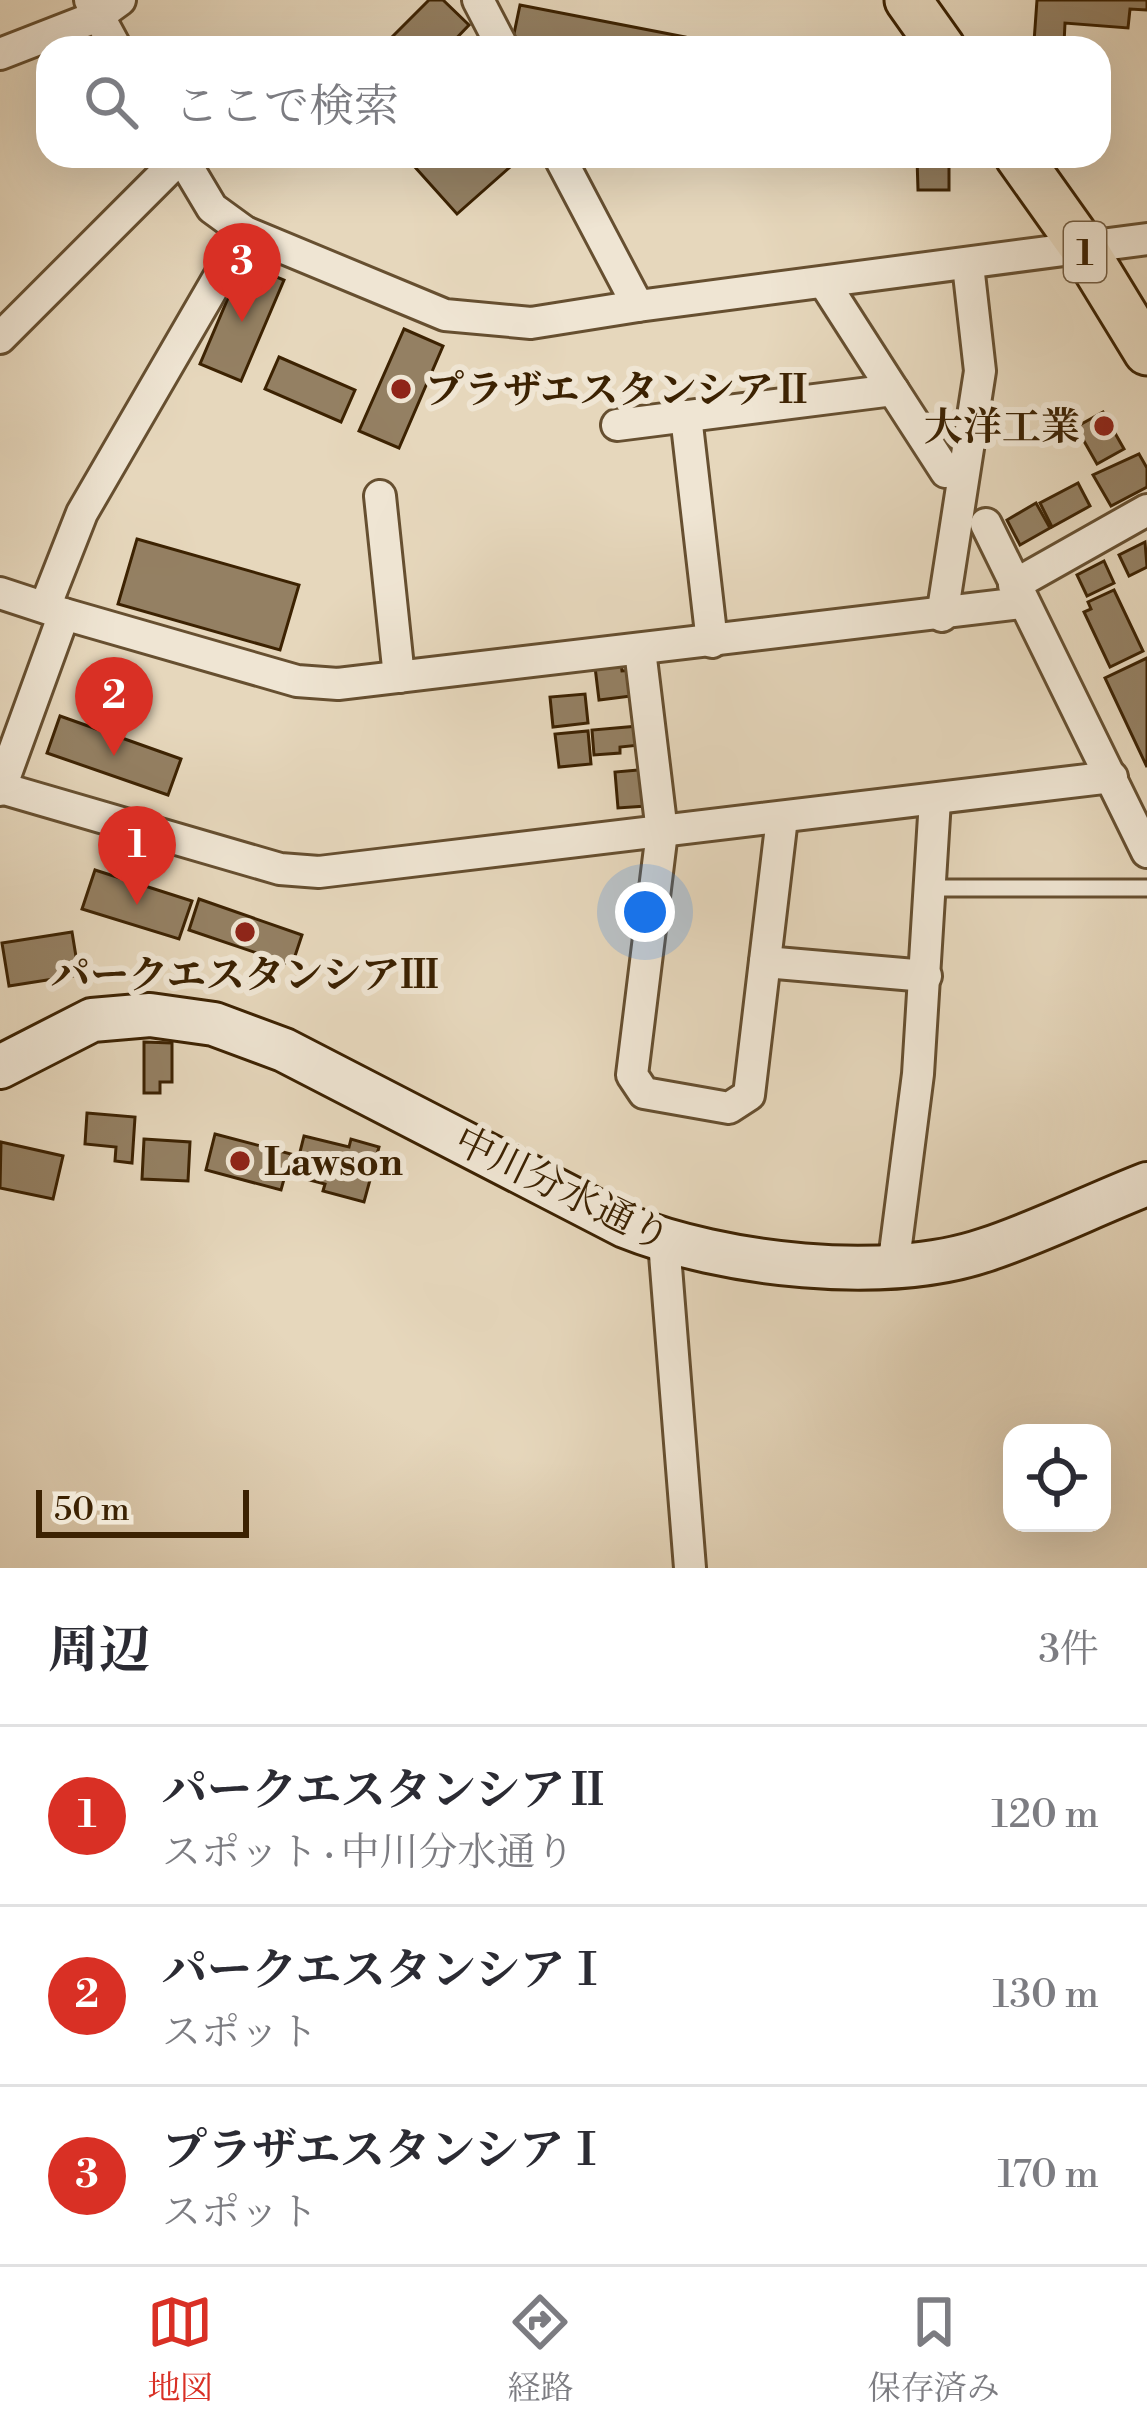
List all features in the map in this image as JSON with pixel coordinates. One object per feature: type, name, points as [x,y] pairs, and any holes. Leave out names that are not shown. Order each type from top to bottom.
[{"type":"main road","points":[[908,0],[934,36]]},
{"type":"main road","points":[[944,0],[969,36]]},
{"type":"main road","name":"1","points":[[1031,168],[1115,244],[1147,352]]},
{"type":"main road","name":"1","points":[[1061,168],[1147,297]]},
{"type":"street","points":[[478,0],[497,36]]},
{"type":"street","points":[[38,36],[103,5],[112,36]]},
{"type":"street","points":[[0,54],[36,37]]},
{"type":"street","points":[[1,335],[170,168]]},
{"type":"street","points":[[188,168],[212,208],[245,232],[445,316],[531,322],[1115,244]]},
{"type":"street","points":[[566,168],[638,306]]},
{"type":"street","points":[[245,232],[82,513],[0,789],[280,868],[319,872],[1112,777]]},
{"type":"street","points":[[942,616],[980,371],[968,266]]},
{"type":"street","points":[[825,284],[946,472]]},
{"type":"street","points":[[617,425],[893,390]]},
{"type":"street","points":[[686,416],[712,642]]},
{"type":"street","points":[[380,496],[399,677]]},
{"type":"street","points":[[0,592],[297,681],[338,684],[942,616],[1018,594],[1147,510]]},
{"type":"street","points":[[986,524],[1147,852]]},
{"type":"street","points":[[640,650],[662,832],[632,1075],[644,1093],[729,1108],[749,1095],[782,818]]},
{"type":"street","points":[[893,1268],[926,976],[935,800]]},
{"type":"street","points":[[765,962],[926,976]]},
{"type":"street","name":"中川分水通り","points":[[0,1067],[92,1020],[150,1015],[214,1024],[284,1050],[590,1209],[664,1242],[773,1261],[893,1268],[937,1263],[985,1250],[1147,1184]]},
{"type":"street","points":[[664,1242],[690,1568]]},
{"type":"lane","points":[[933,888],[1147,888]]},
{"type":"building","points":[[429,0],[443,0],[469,25],[458,36],[393,36]]},
{"type":"building","points":[[1037,0],[1147,0],[1147,10],[1130,9],[1128,28],[1065,23],[1064,36],[1034,36]]},
{"type":"building","points":[[520,5],[680,36],[514,36]]},
{"type":"building","points":[[416,168],[509,168],[457,214]]},
{"type":"building","points":[[917,168],[949,168],[949,190],[918,190]]},
{"type":"building","points":[[243,263],[284,280],[241,381],[200,364]]},
{"type":"building","name":"プラザエスタンシアⅡ","points":[[404,329],[443,346],[399,448],[359,431]]},
{"type":"building","points":[[279,357],[355,390],[341,422],[265,389]]},
{"type":"building","points":[[1103,412],[1124,449],[1097,464],[1076,427]]},
{"type":"building","points":[[1139,454],[1147,468],[1147,487],[1111,506],[1093,475]]},
{"type":"building","points":[[1078,483],[1090,506],[1052,527],[1040,503]]},
{"type":"building","points":[[1036,503],[1050,528],[1020,545],[1007,520]]},
{"type":"building","points":[[137,539],[299,585],[280,650],[118,604]]},
{"type":"building","points":[[1145,542],[1147,567],[1129,576],[1119,555]]},
{"type":"building","points":[[1104,561],[1114,583],[1087,596],[1077,575]]},
{"type":"building","points":[[1114,590],[1143,651],[1110,667],[1084,612],[1091,609],[1088,602]]},
{"type":"building","points":[[1147,658],[1147,767],[1105,678]]},
{"type":"building","points":[[621,663],[622,671],[636,670],[639,695],[599,700],[595,667]]},
{"type":"building","points":[[585,694],[588,723],[553,727],[550,697]]},
{"type":"building","points":[[60,716],[181,759],[168,795],[47,753]]},
{"type":"building","points":[[639,726],[640,745],[594,755],[592,730]]},
{"type":"building","points":[[588,731],[591,764],[559,767],[555,734]]},
{"type":"building","points":[[650,769],[646,806],[618,808],[615,772]]},
{"type":"building","points":[[95,870],[192,901],[179,939],[82,909]]},
{"type":"building","name":"パークエスタンシアⅢ","points":[[199,899],[302,935],[292,965],[189,930]]},
{"type":"building","points":[[72,932],[79,975],[9,986],[2,943]]},
{"type":"building","points":[[144,1042],[172,1043],[172,1082],[160,1082],[160,1093],[144,1093]]},
{"type":"building","points":[[87,1113],[135,1117],[132,1163],[115,1161],[116,1147],[85,1144]]},
{"type":"building","points":[[215,1134],[291,1154],[281,1190],[206,1170]]},
{"type":"building","points":[[304,1136],[349,1147],[351,1139],[379,1147],[364,1202],[323,1191],[325,1184],[294,1176]]},
{"type":"building","points":[[144,1139],[190,1142],[188,1181],[142,1179]]},
{"type":"building","points":[[1,1142],[63,1156],[53,1199],[0,1188]]},
{"type":"place","name":"プラザエスタンシアⅠ","points":[[242,322]]},
{"type":"place","name":"プラザエスタンシアⅡ","points":[[401,389]]},
{"type":"place","name":"大洋工業","points":[[1104,426]]},
{"type":"place","name":"パークエスタンシアⅠ","points":[[114,756]]},
{"type":"place","name":"パークエスタンシアⅡ","points":[[137,905]]},
{"type":"place","name":"パークエスタンシアⅢ","points":[[245,932]]},
{"type":"place","name":"Lawson","points":[[240,1161]]}]
